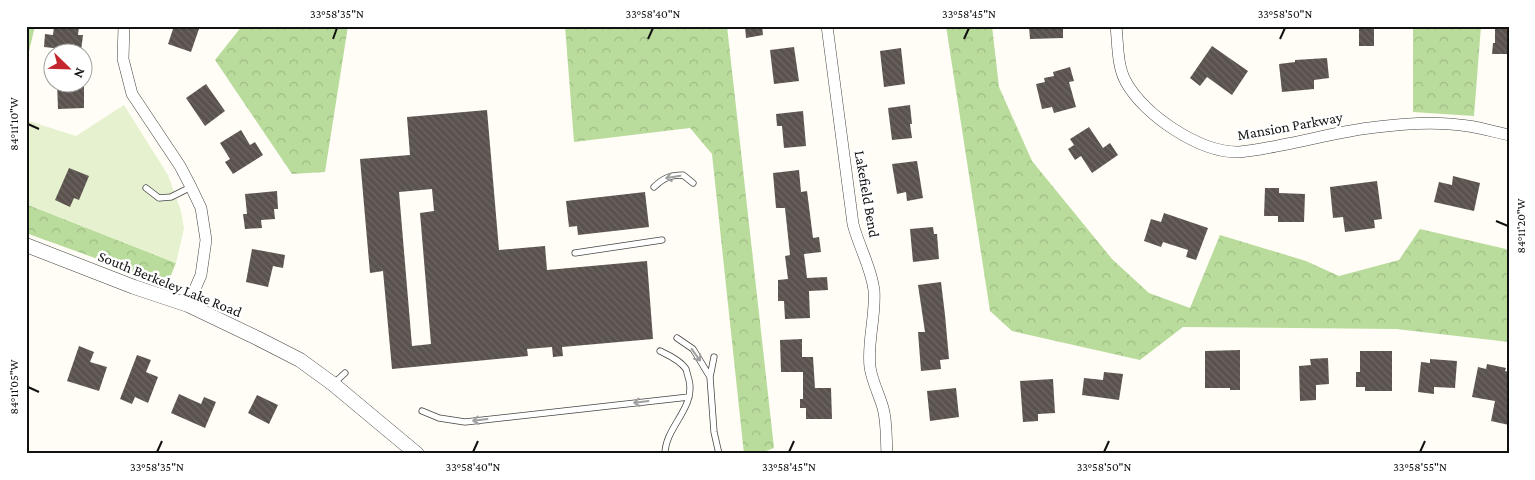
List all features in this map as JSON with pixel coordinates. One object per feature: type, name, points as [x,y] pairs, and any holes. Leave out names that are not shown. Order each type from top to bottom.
[{"type":"street","points":[[124,26],[123,59],[132,94],[180,166],[201,208],[206,240],[201,275],[188,306]]},
{"type":"street","name":"Lakefield Bend","points":[[827,26],[853,224],[873,281],[871,370],[885,418],[887,454]]},
{"type":"street","name":"Mansion Parkway","points":[[1116,26],[1122,72],[1126,82],[1139,101],[1180,134],[1214,148],[1237,152],[1258,150],[1375,127],[1414,123],[1470,126],[1509,135]]},
{"type":"street","name":"South Berkeley Lake Road","points":[[26,245],[188,306],[300,360],[333,384],[416,454]]},
{"type":"lane","points":[[654,187],[661,180],[673,175],[683,175],[693,184]]},
{"type":"lane","points":[[146,188],[159,198],[171,197],[191,187]]},
{"type":"lane","points":[[575,253],[662,240]]},
{"type":"lane","points":[[677,338],[694,349],[710,377]]},
{"type":"lane","points":[[660,351],[675,359],[686,369],[690,386],[689,397],[673,429],[665,449],[665,454]]},
{"type":"lane","points":[[714,357],[710,377],[714,432],[719,454]]},
{"type":"lane","points":[[333,384],[345,372]]},
{"type":"lane","points":[[422,411],[439,418],[465,422],[689,397]]},
{"type":"green space","points":[[26,26],[35,26],[26,64]]},
{"type":"green space","points":[[242,26],[348,26],[325,172],[292,174],[215,60]]},
{"type":"green space","points":[[565,26],[727,26],[774,448],[758,454],[744,454],[712,154],[690,128],[574,142]]},
{"type":"green space","points":[[946,26],[992,26],[999,87],[1032,161],[1112,259],[1149,293],[1190,308],[1220,235],[1306,261],[1339,276],[1399,260],[1420,229],[1506,249],[1509,254],[1509,342],[1396,329],[1183,327],[1140,360],[1012,331],[990,311]]},
{"type":"green space","points":[[1413,26],[1481,26],[1474,116],[1413,112]]},
{"type":"green space","points":[[124,105],[168,175],[181,211],[184,229],[176,263],[26,204],[26,120],[76,136]]},
{"type":"green space","points":[[26,204],[176,263],[171,275],[161,282],[26,233]]},
{"type":"building","points":[[54,26],[79,26],[78,35],[83,35],[82,42],[44,42],[45,34],[53,35]]},
{"type":"building","points":[[174,26],[200,26],[191,52],[168,44]]},
{"type":"building","points":[[745,26],[762,26],[763,35],[746,38]]},
{"type":"building","points":[[1029,26],[1063,26],[1063,38],[1030,39]]},
{"type":"building","points":[[1359,26],[1374,26],[1374,46],[1359,46]]},
{"type":"building","points":[[1495,26],[1509,26],[1509,54],[1492,54],[1493,43],[1495,43]]},
{"type":"building","points":[[1212,46],[1248,71],[1232,95],[1207,77],[1200,86],[1190,78]]},
{"type":"building","points":[[794,47],[799,81],[774,84],[770,50]]},
{"type":"building","points":[[901,48],[905,84],[884,87],[880,51]]},
{"type":"building","points":[[1327,58],[1329,78],[1314,80],[1314,89],[1282,92],[1279,64],[1295,62],[1295,60]]},
{"type":"building","points":[[1070,67],[1074,81],[1069,82],[1076,107],[1054,113],[1052,107],[1042,109],[1036,84],[1045,82],[1044,78],[1054,76],[1053,72]]},
{"type":"building","points":[[206,84],[225,111],[205,126],[186,98]]},
{"type":"building","points":[[57,92],[84,92],[84,108],[58,109]]},
{"type":"building","points":[[910,105],[912,138],[892,140],[888,108]]},
{"type":"building","points":[[487,110],[499,250],[545,246],[547,270],[647,261],[653,339],[562,347],[563,356],[553,357],[552,347],[527,349],[528,356],[392,369],[383,271],[370,273],[360,159],[410,155],[407,117]],"holes":[[[432,189],[434,211],[420,213],[431,344],[412,346],[399,192]]]},
{"type":"building","points":[[803,111],[806,146],[784,148],[782,126],[777,126],[776,114]]},
{"type":"building","points":[[1089,127],[1103,148],[1110,143],[1118,155],[1092,173],[1081,156],[1075,160],[1068,149],[1074,145],[1070,139]]},
{"type":"building","points":[[241,130],[250,145],[255,142],[263,155],[233,174],[225,162],[230,159],[220,143]]},
{"type":"building","points":[[917,161],[923,198],[907,201],[906,192],[897,194],[892,164]]},
{"type":"building","points":[[69,168],[89,176],[79,200],[74,198],[70,207],[55,200]]},
{"type":"building","points":[[799,170],[801,192],[807,191],[813,238],[819,237],[821,252],[804,254],[807,278],[827,277],[828,290],[809,291],[810,318],[785,319],[784,301],[778,301],[778,280],[788,279],[785,256],[790,255],[785,208],[776,208],[773,173]]},
{"type":"building","points":[[1453,176],[1480,183],[1474,211],[1434,202],[1439,182],[1452,185]]},
{"type":"building","points":[[1377,181],[1382,219],[1374,220],[1375,228],[1345,232],[1343,217],[1333,218],[1330,187]]},
{"type":"building","points":[[1265,188],[1279,188],[1279,193],[1305,194],[1304,222],[1278,222],[1278,216],[1264,216]]},
{"type":"building","points":[[277,191],[278,209],[274,209],[275,219],[261,220],[262,228],[245,229],[243,214],[247,214],[245,194]]},
{"type":"building","points":[[645,192],[649,227],[578,235],[577,226],[569,227],[566,201]]},
{"type":"building","points":[[1164,213],[1208,228],[1196,260],[1186,257],[1188,250],[1163,242],[1161,247],[1144,241],[1151,219],[1161,222]]},
{"type":"building","points":[[933,227],[934,234],[937,234],[939,259],[913,262],[910,229]]},
{"type":"building","points":[[252,249],[285,255],[283,268],[273,266],[268,287],[246,282]]},
{"type":"building","points":[[941,282],[949,359],[940,360],[941,369],[921,371],[918,332],[925,332],[918,285]]},
{"type":"building","points":[[802,339],[802,357],[813,357],[815,388],[831,388],[832,419],[806,419],[806,408],[800,408],[800,399],[803,399],[803,372],[781,372],[780,340]]},
{"type":"building","points":[[79,346],[94,352],[90,362],[107,367],[99,391],[67,381]]},
{"type":"building","points":[[1240,350],[1240,390],[1205,388],[1205,351]]},
{"type":"building","points":[[1360,351],[1392,351],[1392,391],[1365,391],[1365,387],[1356,387],[1356,372],[1360,372]]},
{"type":"building","points":[[137,355],[151,360],[146,372],[158,377],[148,403],[135,397],[132,404],[120,399]]},
{"type":"building","points":[[1328,358],[1329,384],[1316,385],[1316,400],[1300,401],[1299,366],[1311,365],[1310,359]]},
{"type":"building","points":[[1430,359],[1457,361],[1455,388],[1434,387],[1434,394],[1418,392],[1421,362],[1430,363]]},
{"type":"building","points":[[1487,364],[1506,368],[1505,371],[1509,372],[1509,425],[1491,421],[1495,401],[1472,397],[1478,367],[1486,369]]},
{"type":"building","points":[[1104,372],[1123,374],[1119,400],[1082,395],[1084,378],[1103,380]]},
{"type":"building","points":[[1053,379],[1055,413],[1038,414],[1038,421],[1023,422],[1020,381]]},
{"type":"building","points":[[956,388],[959,417],[930,421],[927,391]]},
{"type":"building","points":[[179,394],[201,404],[204,397],[216,402],[205,428],[171,413]]},
{"type":"building","points":[[257,395],[278,405],[269,424],[248,413]]}]
